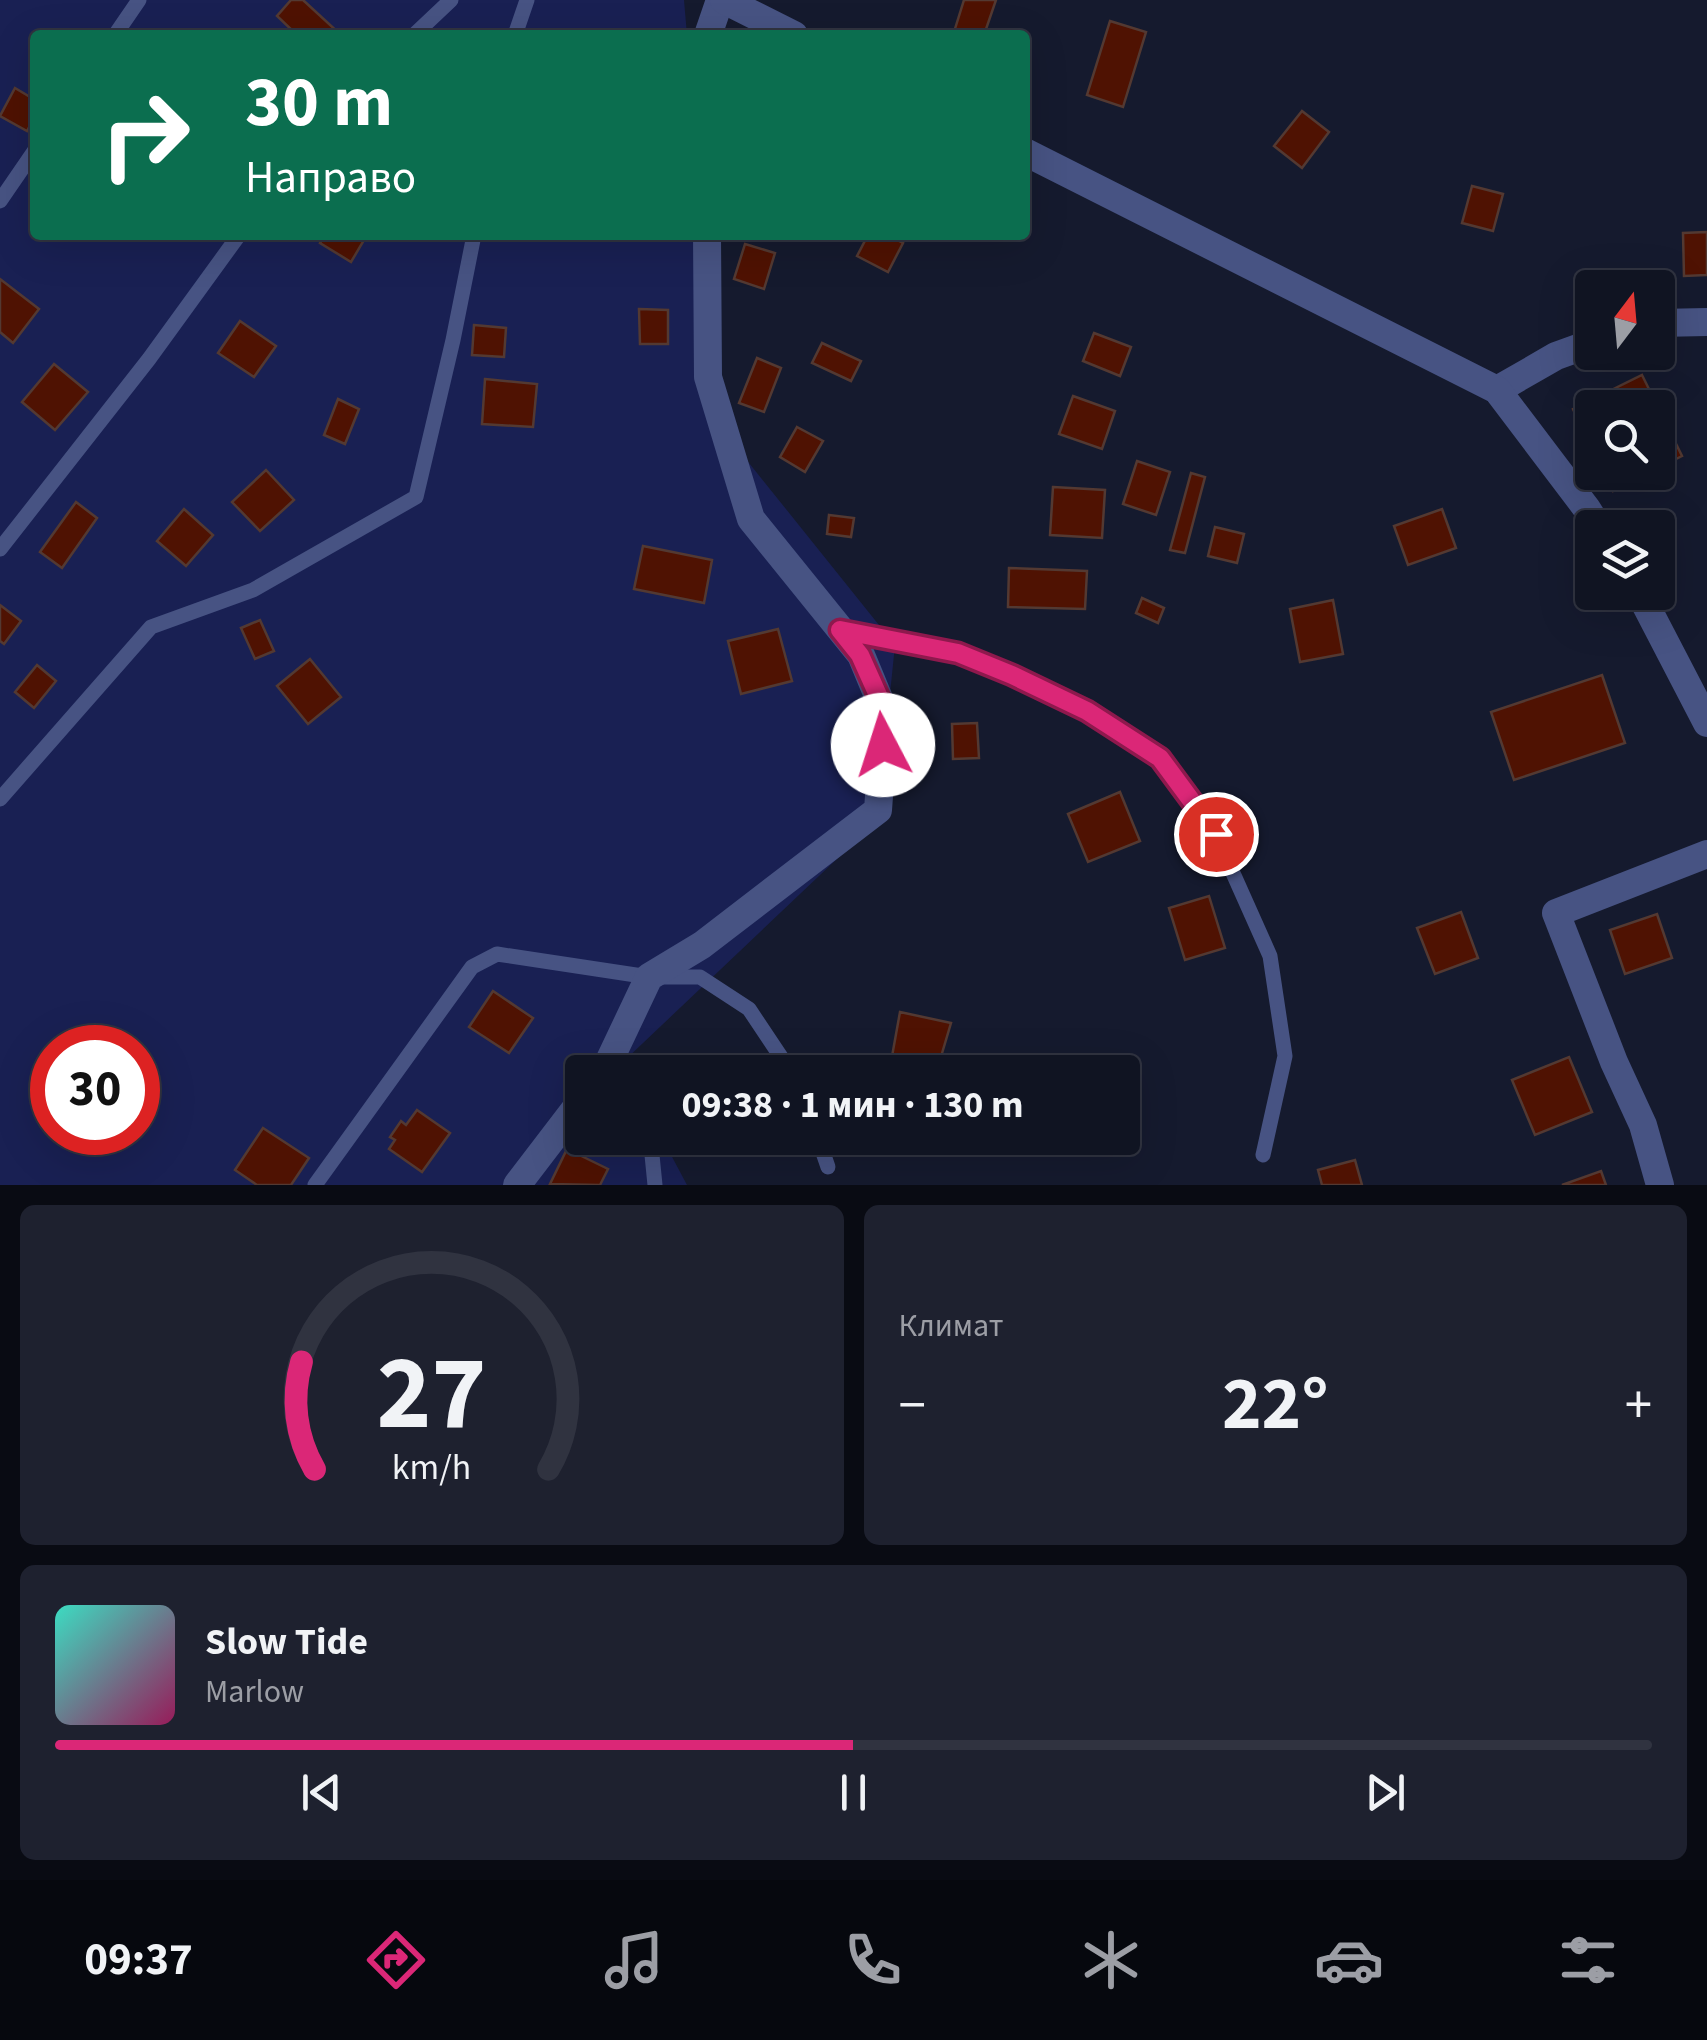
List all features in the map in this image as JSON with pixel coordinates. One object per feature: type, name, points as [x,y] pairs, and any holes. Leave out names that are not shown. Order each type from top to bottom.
[{"type":"street","points":[[710,30],[722,0],[784,30]]},
{"type":"street","points":[[1030,155],[1497,390],[1586,510]]},
{"type":"street","points":[[613,1055],[648,977],[702,944],[878,810],[886,713],[860,655],[751,519],[708,377],[707,240]]},
{"type":"street","points":[[1675,323],[1707,322]]},
{"type":"street","points":[[1497,390],[1556,356],[1575,350]]},
{"type":"street","points":[[1648,610],[1707,723]]},
{"type":"street","points":[[1660,1185],[1643,1125],[1556,914],[1707,854]]},
{"type":"street","points":[[516,1185],[565,1122]]},
{"type":"lane","points":[[118,30],[139,0]]},
{"type":"lane","points":[[419,30],[451,0]]},
{"type":"lane","points":[[517,30],[527,0]]},
{"type":"lane","points":[[0,201],[30,157]]},
{"type":"lane","points":[[0,549],[150,359],[235,240]]},
{"type":"lane","points":[[0,799],[151,627],[253,590],[416,497],[473,240]]},
{"type":"lane","points":[[840,630],[958,653],[1087,711],[1160,758],[1216,834],[1270,956],[1285,1056],[1263,1155]]},
{"type":"lane","points":[[315,1185],[472,967],[497,954],[648,977],[700,977],[748,1010],[779,1055]]},
{"type":"lane","points":[[652,1155],[655,1185]]},
{"type":"lane","points":[[824,1155],[828,1168]]},
{"type":"shaded area","points":[[0,0],[684,0],[687,30],[30,30],[30,240],[704,240],[721,428],[895,645],[877,821],[630,1055],[565,1055],[565,1155],[671,1155],[687,1185],[0,1185]]},
{"type":"building","points":[[291,0],[303,0],[336,30],[292,30],[277,16]]},
{"type":"building","points":[[964,0],[996,0],[986,30],[955,30]]},
{"type":"building","points":[[1110,21],[1146,32],[1123,107],[1087,95]]},
{"type":"building","points":[[15,88],[30,97],[27,131],[0,116]]},
{"type":"building","points":[[1302,111],[1329,132],[1302,168],[1274,146]]},
{"type":"building","points":[[1472,186],[1503,194],[1493,231],[1462,223]]},
{"type":"building","points":[[1707,232],[1707,275],[1684,276],[1683,233]]},
{"type":"building","points":[[322,240],[364,240],[351,262],[320,243]]},
{"type":"building","points":[[865,240],[903,243],[888,272],[857,256]]},
{"type":"building","points":[[745,244],[775,253],[764,289],[734,279]]},
{"type":"building","points":[[0,279],[39,309],[13,343],[0,332]]},
{"type":"building","points":[[639,309],[668,310],[668,344],[640,344]]},
{"type":"building","points":[[240,321],[276,346],[254,377],[218,353]]},
{"type":"building","points":[[474,325],[506,328],[504,357],[472,355]]},
{"type":"building","points":[[1094,333],[1131,347],[1120,376],[1083,361]]},
{"type":"building","points":[[822,343],[861,361],[851,381],[812,363]]},
{"type":"building","points":[[757,358],[781,368],[764,412],[739,403]]},
{"type":"building","points":[[54,364],[88,392],[55,430],[22,402]]},
{"type":"building","points":[[1642,375],[1649,390],[1612,390]]},
{"type":"building","points":[[485,379],[537,384],[533,427],[482,424]]},
{"type":"building","points":[[1073,396],[1115,411],[1102,449],[1059,434]]},
{"type":"building","points":[[338,399],[359,409],[345,444],[324,435]]},
{"type":"building","points":[[797,427],[823,441],[805,472],[780,457]]},
{"type":"building","points":[[1137,461],[1170,472],[1156,515],[1123,504]]},
{"type":"building","points":[[266,470],[294,500],[260,531],[232,502]]},
{"type":"building","points":[[1191,473],[1205,477],[1185,553],[1170,550]]},
{"type":"building","points":[[1053,487],[1105,490],[1102,538],[1050,535]]},
{"type":"building","points":[[76,502],[97,518],[62,568],[40,552]]},
{"type":"building","points":[[184,509],[213,535],[186,566],[157,541]]},
{"type":"building","points":[[1442,509],[1456,548],[1408,565],[1394,526]]},
{"type":"building","points":[[829,515],[854,518],[851,537],[827,534]]},
{"type":"building","points":[[1215,527],[1244,534],[1237,563],[1208,556]]},
{"type":"building","points":[[643,546],[712,560],[704,603],[634,589]]},
{"type":"building","points":[[1009,568],[1087,571],[1085,609],[1008,607]]},
{"type":"building","points":[[1142,598],[1164,608],[1158,623],[1136,613]]},
{"type":"building","points":[[1333,600],[1343,654],[1300,662],[1290,609]]},
{"type":"building","points":[[0,605],[21,621],[4,644],[0,641]]},
{"type":"building","points":[[260,620],[274,651],[255,659],[241,628]]},
{"type":"building","points":[[778,629],[792,681],[741,694],[728,641]]},
{"type":"building","points":[[310,659],[341,697],[308,724],[277,686]]},
{"type":"building","points":[[37,665],[56,681],[34,708],[15,692]]},
{"type":"building","points":[[1602,675],[1625,743],[1514,780],[1491,712]]},
{"type":"building","points":[[977,723],[979,758],[953,759],[952,724]]},
{"type":"building","points":[[1120,792],[1140,841],[1088,862],[1068,814]]},
{"type":"building","points":[[1209,896],[1225,948],[1185,960],[1169,908]]},
{"type":"building","points":[[1461,912],[1478,958],[1435,974],[1417,928]]},
{"type":"building","points":[[1657,914],[1672,958],[1625,974],[1610,930]]},
{"type":"building","points":[[493,991],[533,1018],[509,1053],[469,1027]]},
{"type":"building","points":[[900,1012],[951,1023],[941,1055],[892,1055]]},
{"type":"building","points":[[1569,1057],[1592,1112],[1535,1135],[1512,1080]]},
{"type":"building","points":[[417,1110],[450,1133],[422,1172],[389,1149],[395,1140],[390,1137],[401,1121],[406,1125]]},
{"type":"building","points":[[263,1128],[309,1158],[291,1185],[257,1185],[235,1170]]},
{"type":"building","points":[[565,1153],[579,1155],[608,1169],[600,1185],[550,1184]]},
{"type":"building","points":[[1355,1160],[1362,1185],[1322,1185],[1318,1170]]},
{"type":"building","points":[[1601,1171],[1606,1185],[1562,1185]]},
{"type":"route","points":[[883,745],[886,713],[860,655],[840,630],[958,653],[1087,711],[1160,758],[1216,834]]}]
